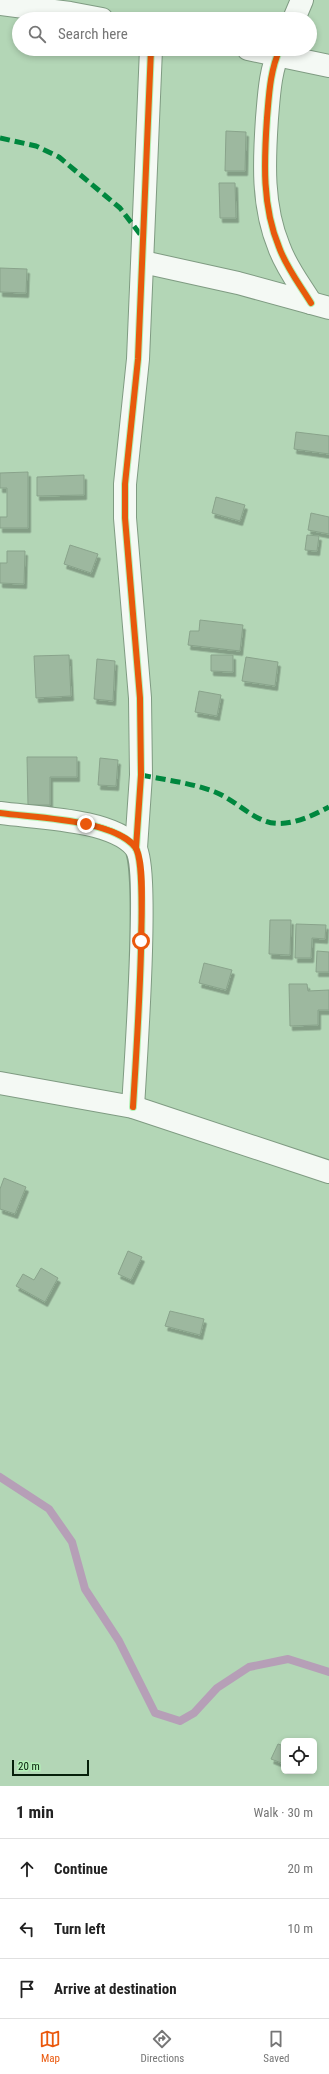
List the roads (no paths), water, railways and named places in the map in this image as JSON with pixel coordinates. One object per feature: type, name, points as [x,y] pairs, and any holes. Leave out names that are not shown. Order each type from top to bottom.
[{"type":"street","points":[[297,12],[302,0]]},
{"type":"street","points":[[0,4],[71,6],[85,12]]},
{"type":"street","points":[[133,1107],[141,934],[141,879],[136,848],[141,775],[140,698],[124,518],[125,484],[138,359],[151,56]]},
{"type":"street","points":[[278,56],[270,87],[267,126],[266,197],[268,213],[279,248],[320,305]]},
{"type":"street","points":[[293,56],[329,66]]},
{"type":"street","points":[[143,262],[238,283],[320,305]]},
{"type":"street","points":[[0,814],[106,828],[127,840],[136,848]]},
{"type":"street","points":[[0,1083],[133,1107],[329,1172]]},
{"type":"waterway","points":[[0,1477],[49,1509],[72,1542],[85,1589],[119,1641],[155,1713],[180,1721],[194,1713],[217,1688],[249,1667],[288,1659],[329,1672]]}]
